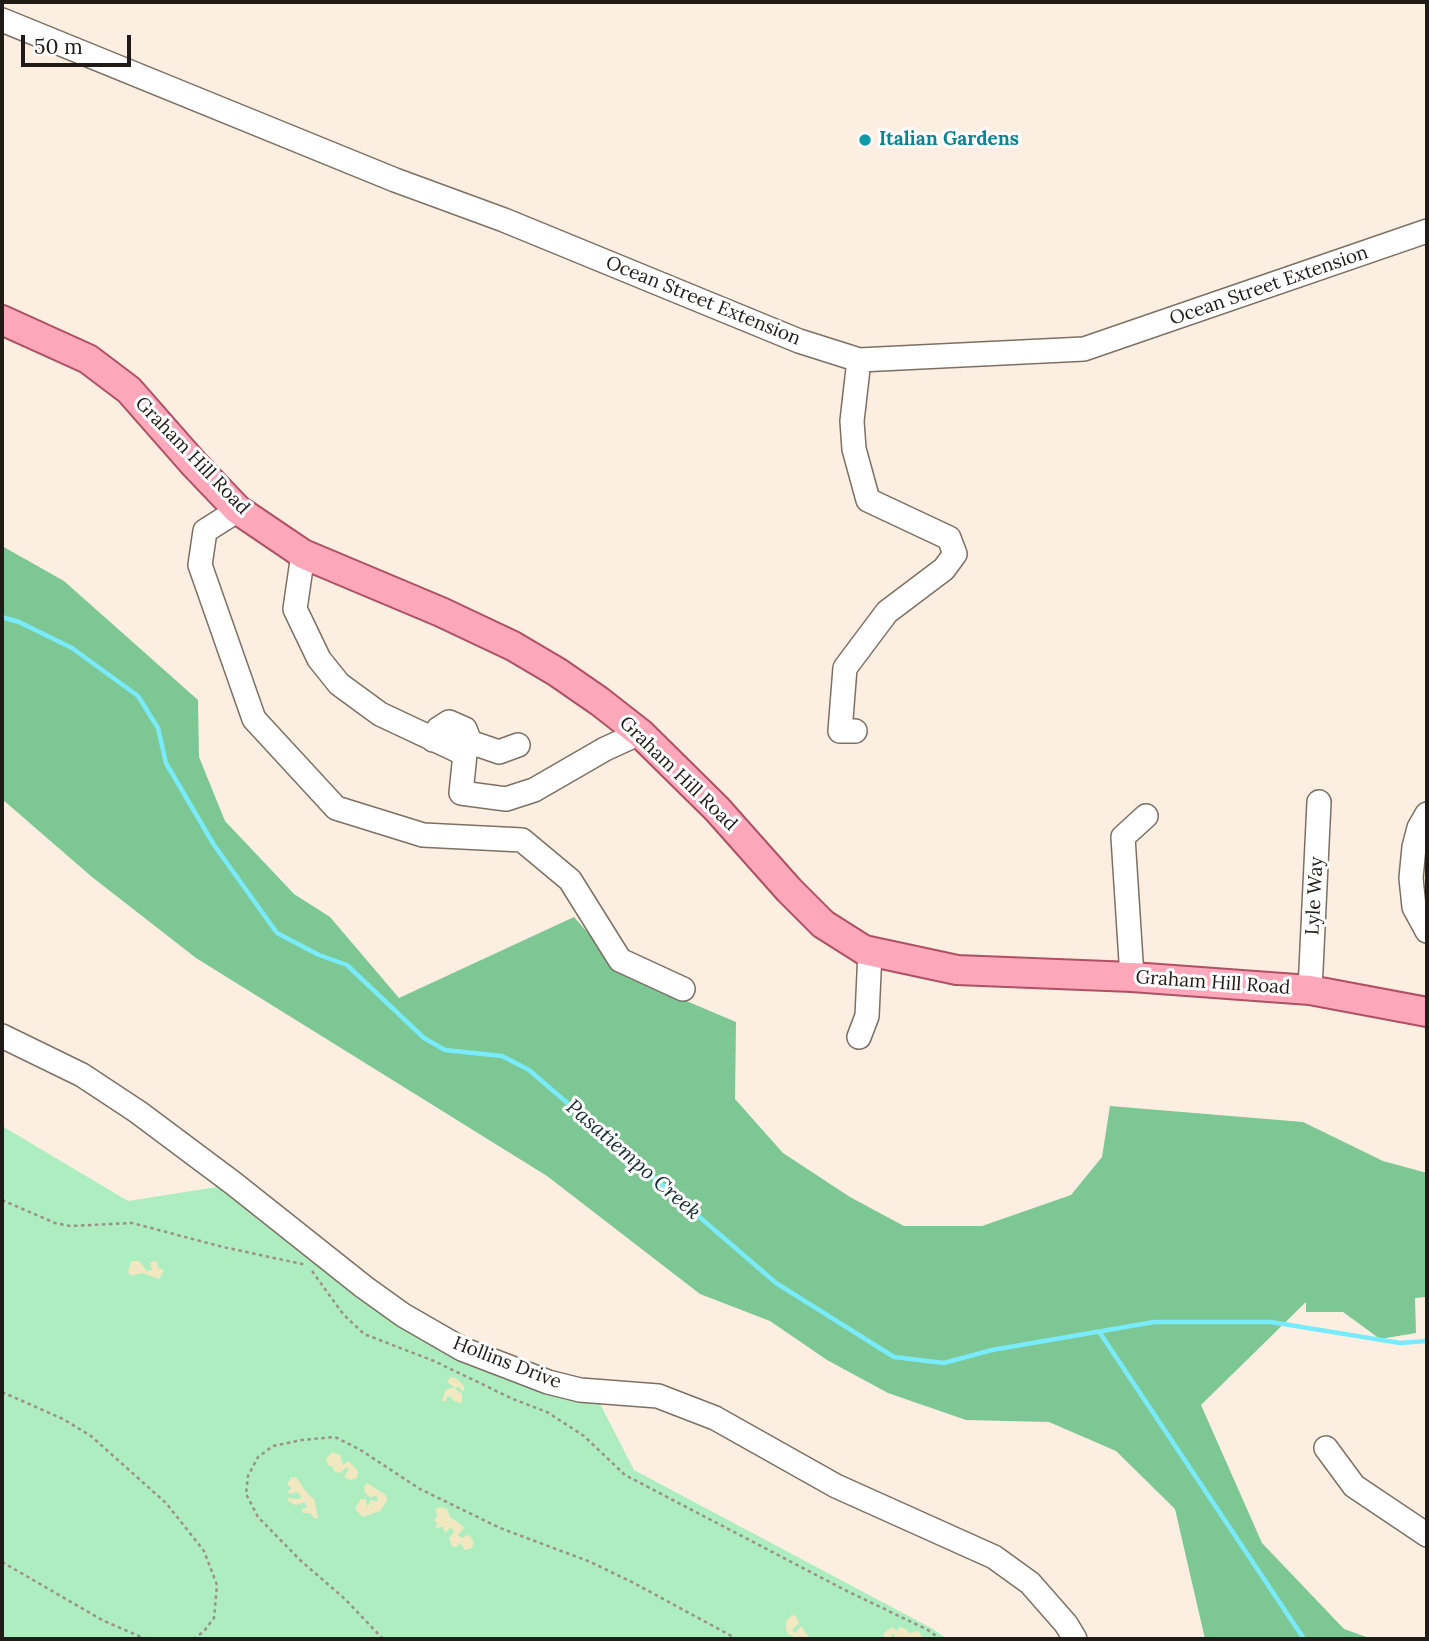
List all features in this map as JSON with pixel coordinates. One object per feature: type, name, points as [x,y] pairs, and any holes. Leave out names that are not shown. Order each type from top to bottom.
[{"type":"main road","name":"Graham Hill Road","points":[[2,320],[88,359],[129,390],[238,510],[303,554],[441,612],[513,646],[557,672],[640,733],[717,809],[823,924],[864,950],[957,970],[1132,977],[1310,990],[1427,1012]]},
{"type":"street","name":"Ocean Street Extension","points":[[2,20],[799,341],[859,359],[1084,349],[1427,231]]},
{"type":"street","points":[[855,731],[840,731],[845,668],[887,612],[944,569],[955,554],[949,538],[868,500],[854,449],[852,421],[859,359]]},
{"type":"street","points":[[238,510],[205,531],[200,565],[254,719],[336,808],[423,835],[522,840],[570,880],[620,960],[683,989]]},
{"type":"street","points":[[303,554],[295,609],[319,659],[339,684],[380,714],[433,740],[499,752],[518,745]]},
{"type":"street","points":[[468,748],[461,793],[506,799],[534,790],[640,733]]},
{"type":"street","name":"Lyle Way","points":[[1310,990],[1319,802]]},
{"type":"street","points":[[1427,814],[1419,828],[1414,847],[1411,878],[1415,907],[1427,932]]},
{"type":"street","points":[[1132,977],[1123,837],[1146,816]]},
{"type":"street","points":[[859,1037],[867,1016],[870,952]]},
{"type":"street","name":"Hollins Drive","points":[[2,1037],[82,1075],[138,1112],[364,1287],[403,1315],[462,1349],[548,1382],[580,1390],[658,1396],[715,1418],[836,1486],[994,1557],[1030,1583],[1066,1624],[1075,1639]]},
{"type":"street","points":[[1326,1448],[1354,1486],[1427,1535]]},
{"type":"path","points":[[2,1200],[55,1223],[70,1226],[132,1223],[302,1264],[313,1272],[343,1314],[364,1334],[435,1361],[513,1399],[547,1412],[571,1426],[614,1466],[634,1480],[833,1584],[928,1630],[940,1639]]},
{"type":"path","points":[[2,1392],[63,1419],[91,1436],[166,1503],[204,1551],[217,1585],[214,1618],[194,1639]]},
{"type":"path","points":[[383,1639],[258,1517],[246,1494],[248,1476],[258,1457],[273,1446],[335,1437],[359,1448],[420,1489],[500,1528],[632,1582],[737,1639]]},
{"type":"path","points":[[2,1562],[103,1621],[146,1639]]},
{"type":"green space","points":[[2,546],[64,581],[198,700],[199,757],[225,821],[294,894],[330,917],[399,998],[574,917],[625,975],[736,1022],[735,1099],[783,1153],[850,1197],[904,1226],[982,1226],[1071,1195],[1102,1157],[1110,1106],[1303,1122],[1383,1161],[1427,1173],[1427,1297],[1415,1298],[1416,1333],[1380,1339],[1343,1312],[1306,1312],[1306,1302],[1201,1405],[1262,1543],[1344,1629],[1372,1639],[1205,1639],[1175,1509],[1116,1451],[1049,1422],[966,1420],[888,1393],[827,1360],[770,1321],[700,1294],[547,1176],[196,958],[92,877],[2,799]]},
{"type":"green space","points":[[2,1126],[128,1201],[236,1184],[405,1319],[593,1390],[634,1470],[933,1629],[947,1639],[2,1639]]},
{"type":"sand","points":[[131,1261],[139,1261],[147,1271],[152,1270],[150,1263],[157,1262],[158,1268],[164,1270],[159,1279],[142,1273],[131,1276],[128,1272]]},
{"type":"sand","points":[[451,1377],[464,1386],[464,1391],[458,1386],[455,1389],[462,1394],[462,1403],[449,1396],[447,1401],[442,1401],[446,1390],[454,1387],[447,1382]]},
{"type":"sand","points":[[332,1452],[340,1455],[343,1465],[349,1461],[358,1472],[357,1478],[351,1480],[344,1477],[347,1467],[340,1473],[328,1465],[326,1459]]},
{"type":"sand","points":[[291,1477],[296,1477],[314,1499],[318,1518],[315,1519],[310,1513],[303,1513],[302,1509],[307,1508],[305,1502],[296,1505],[288,1501],[288,1498],[302,1497],[297,1492],[289,1494],[288,1491],[292,1488],[287,1485]]},
{"type":"sand","points":[[367,1483],[386,1495],[387,1501],[380,1511],[363,1517],[355,1509],[361,1499],[365,1499],[368,1507],[370,1500],[378,1499],[365,1493],[364,1487]]},
{"type":"sand","points":[[439,1507],[447,1509],[450,1517],[462,1525],[464,1528],[458,1535],[462,1538],[470,1536],[474,1543],[472,1548],[465,1550],[460,1543],[456,1547],[452,1546],[449,1538],[454,1532],[452,1529],[445,1533],[443,1527],[436,1528],[437,1523],[434,1520]]},
{"type":"sand","points":[[792,1615],[796,1616],[799,1623],[792,1630],[795,1633],[801,1626],[809,1637],[806,1639],[798,1636],[793,1639],[793,1636],[788,1634],[786,1621]]},
{"type":"sand","points":[[892,1627],[897,1631],[899,1627],[904,1628],[910,1633],[919,1631],[923,1639],[896,1639],[894,1634],[891,1639],[886,1639],[883,1634]]},
{"type":"waterway","name":"Pasatiempo Creek","points":[[2,617],[19,622],[72,648],[138,696],[158,728],[166,763],[214,845],[277,933],[319,955],[347,965],[424,1038],[445,1050],[502,1056],[529,1070],[776,1283],[894,1357],[944,1363],[992,1350],[1154,1322],[1271,1322],[1400,1343],[1427,1341]]},
{"type":"waterway","points":[[1100,1333],[1304,1639]]},
{"type":"place","name":"Italian Gardens","points":[[865,140]]}]
